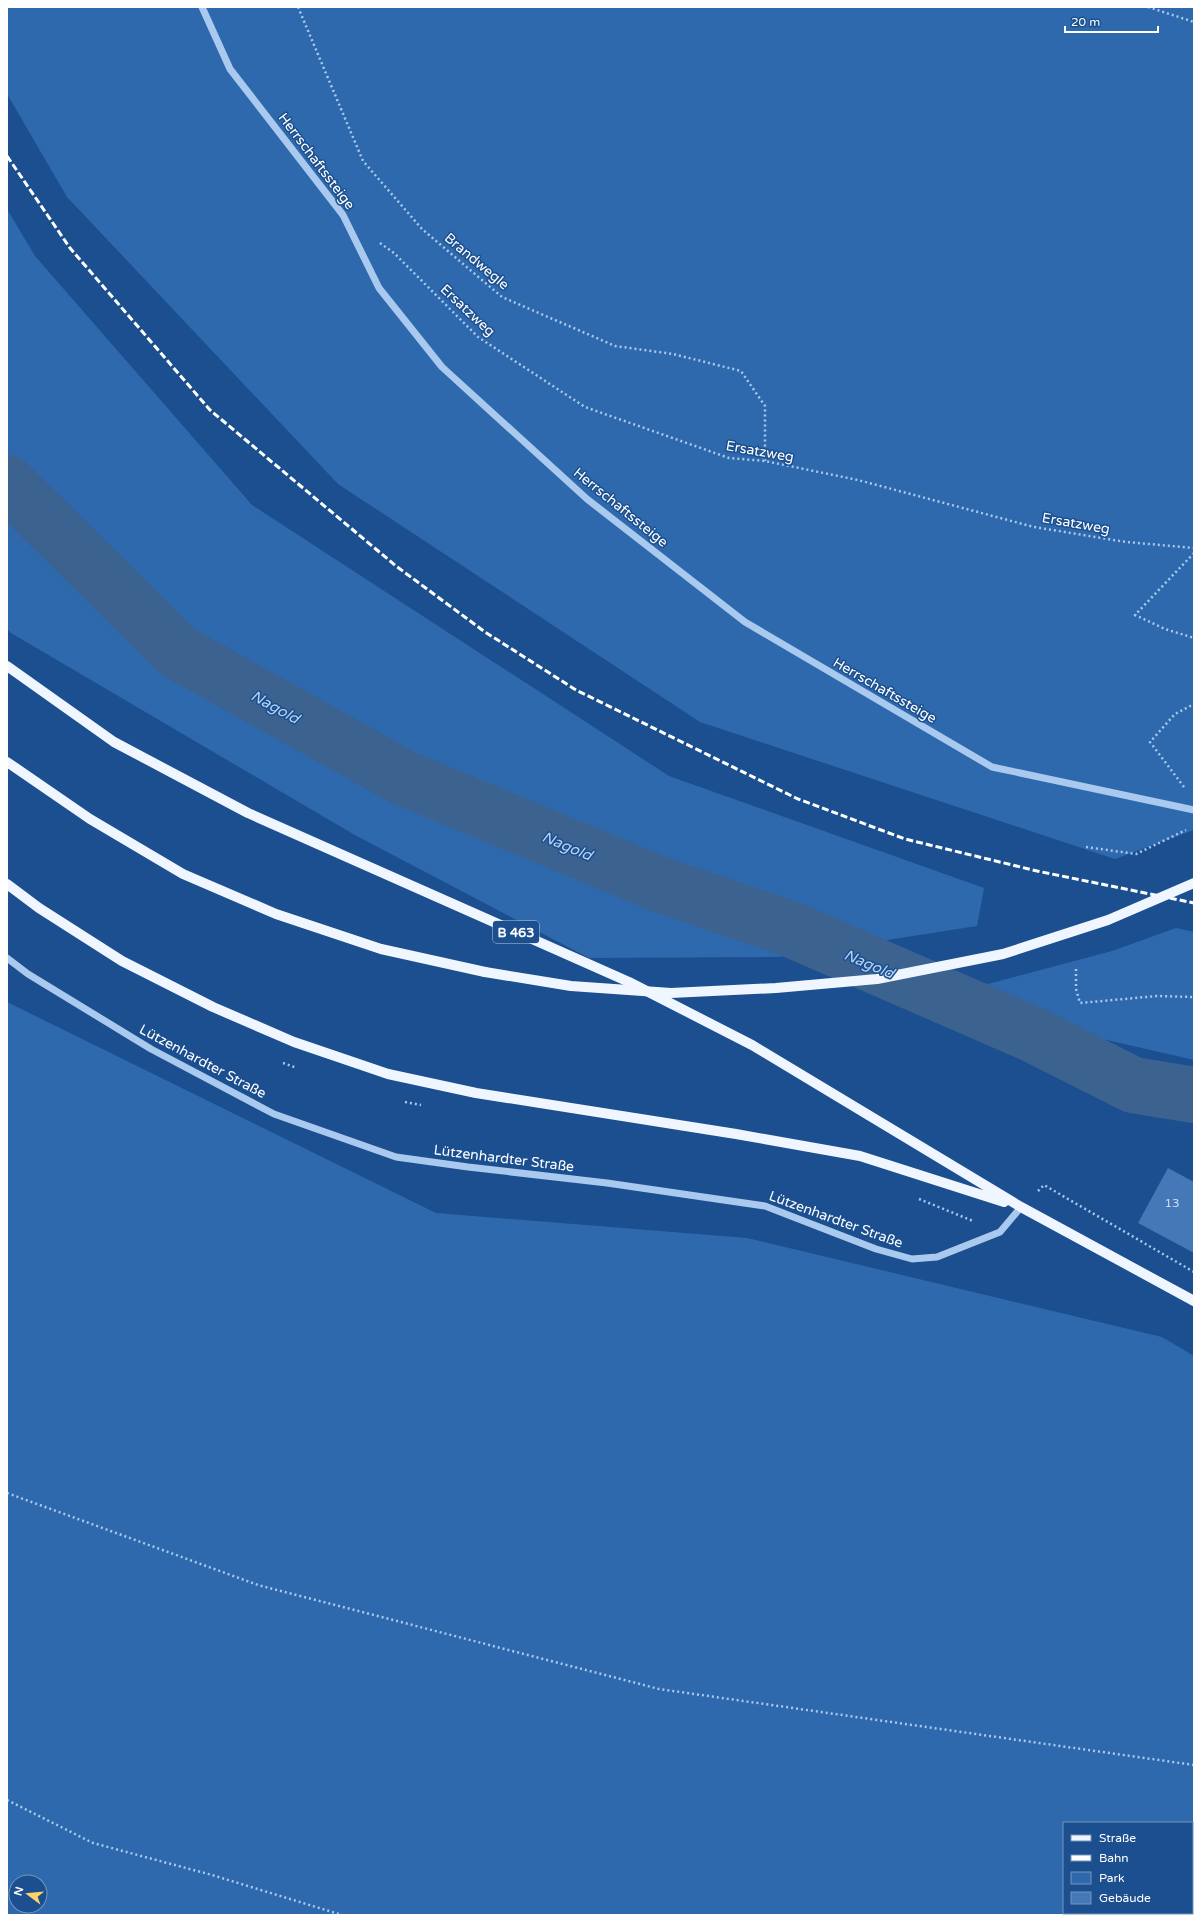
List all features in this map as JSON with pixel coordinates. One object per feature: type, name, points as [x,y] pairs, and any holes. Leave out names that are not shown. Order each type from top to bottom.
[{"type":"main road","name":"B 463","points":[[7,666],[114,742],[248,813],[636,986],[752,1045],[1021,1207]]},
{"type":"main road","points":[[7,762],[90,819],[183,874],[262,908],[381,949],[485,972],[571,986],[671,993],[776,988],[877,979],[1003,954],[1108,920],[1194,883]]},
{"type":"main road","points":[[7,884],[39,908],[122,961],[213,1007],[294,1042],[388,1074],[476,1093],[728,1133],[860,1156],[1021,1207],[1194,1300]]},
{"type":"street","name":"Herrschaftssteige","points":[[202,7],[230,69],[343,215],[379,288],[442,367],[587,499],[745,622],[992,767],[1194,810]]},
{"type":"street","name":"Lützenhardter Straße","points":[[7,958],[28,974],[150,1049],[274,1114],[396,1157],[468,1168],[607,1183],[765,1206],[876,1249],[912,1259],[938,1257],[1000,1232],[1021,1207]]},
{"type":"path","name":"Brandwegle","points":[[298,7],[364,161],[422,229],[502,297],[615,346],[673,354],[741,371],[765,406],[765,461]]},
{"type":"path","points":[[1148,7],[1194,22]]},
{"type":"path","name":"Ersatzweg","points":[[377,240],[394,253],[478,337],[585,407],[729,458],[765,461],[858,480],[1034,527],[1126,542],[1194,548]]},
{"type":"path","points":[[1194,553],[1136,615],[1165,629],[1194,638]]},
{"type":"path","points":[[1185,788],[1150,742],[1175,714],[1194,704]]},
{"type":"path","points":[[1086,846],[1136,854],[1189,828]]},
{"type":"path","points":[[1076,969],[1076,990],[1080,1003],[1157,996],[1194,997]]},
{"type":"path","points":[[1021,1207],[1044,1185],[1194,1272]]},
{"type":"path","points":[[7,1493],[258,1584],[658,1688],[1194,1765]]},
{"type":"path","points":[[7,1800],[93,1843],[212,1875],[342,1915]]},
{"type":"green space","points":[[7,7],[1194,7],[1194,830],[1115,859],[700,722],[338,484],[67,197],[7,94]]},
{"type":"green space","points":[[7,209],[35,256],[252,505],[669,776],[984,888],[977,926],[778,957],[589,958],[353,834],[11,633],[7,629]]},
{"type":"green space","points":[[1176,928],[1194,932],[1194,1060],[1072,1032],[969,989],[1112,951]]},
{"type":"green space","points":[[7,1002],[436,1213],[747,1238],[1162,1337],[1194,1356],[1194,1915],[7,1915]]},
{"type":"building","points":[[1168,1168],[1194,1182],[1194,1253],[1138,1223]]},
{"type":"waterway","name":"Nagold","points":[[7,483],[178,652],[404,778],[664,886],[788,928],[1032,1034],[1133,1085],[1194,1095]]},
{"type":"railway","points":[[7,156],[70,248],[210,410],[396,566],[485,632],[576,690],[798,799],[905,839],[1037,871],[1194,903]]}]
